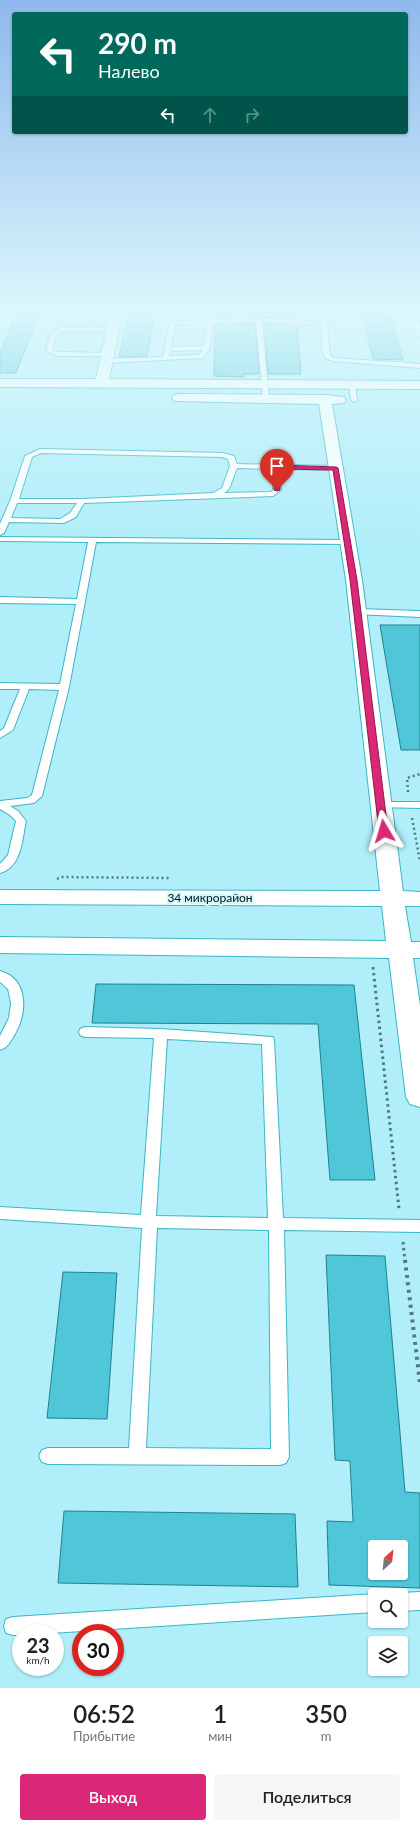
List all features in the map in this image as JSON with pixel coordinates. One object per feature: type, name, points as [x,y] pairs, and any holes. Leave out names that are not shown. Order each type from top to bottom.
[{"type":"street","points":[[165,398],[368,400]]},
{"type":"street","points":[[325,399],[358,612],[394,899],[410,950],[420,1097]]},
{"type":"street","name":"34 микрорайон","points":[[0,898],[420,899]]},
{"type":"street","points":[[0,945],[410,950]]},
{"type":"lane","points":[[265,388],[266,399]]},
{"type":"lane","points":[[352,388],[354,400]]},
{"type":"lane","points":[[0,533],[14,501],[29,456],[40,451],[223,455],[231,458],[234,466],[225,489],[216,495]]},
{"type":"lane","points":[[234,466],[336,468]]},
{"type":"lane","points":[[14,501],[273,494],[277,490],[277,467]]},
{"type":"lane","points":[[6,520],[61,520],[73,515],[82,500]]},
{"type":"lane","points":[[0,539],[348,542]]},
{"type":"lane","points":[[0,805],[30,802],[37,796],[64,687],[93,539]]},
{"type":"lane","points":[[0,600],[80,602]]},
{"type":"lane","points":[[358,612],[420,614]]},
{"type":"lane","points":[[0,686],[64,687]]},
{"type":"lane","points":[[0,735],[8,730],[26,686]]},
{"type":"lane","points":[[0,805],[14,813],[21,821],[13,855],[8,864],[0,869]]},
{"type":"lane","points":[[381,805],[420,805]]},
{"type":"lane","points":[[0,975],[14,988],[18,1004],[15,1021],[0,1045]]},
{"type":"lane","points":[[48,1456],[280,1456],[276,1224],[268,1040],[161,1034],[85,1032]]},
{"type":"lane","points":[[137,1456],[150,1230],[148,1222],[161,1034]]},
{"type":"lane","points":[[0,1213],[148,1222],[420,1226]]},
{"type":"lane","points":[[408,1602],[420,1601]]},
{"type":"lane","points":[[45,1624],[368,1604]]},
{"type":"path","points":[[371,949],[420,1383]]},
{"type":"building","points":[[380,625],[420,625],[420,750],[401,750]]},
{"type":"building","points":[[96,984],[354,985],[375,1180],[330,1180],[318,1024],[92,1023]]},
{"type":"building","points":[[326,1255],[385,1256],[405,1492],[420,1493],[420,1588],[329,1585],[327,1521],[353,1522],[350,1461],[335,1460]]},
{"type":"building","points":[[63,1272],[117,1273],[107,1419],[47,1418]]},
{"type":"building","points":[[64,1511],[295,1514],[298,1587],[58,1583]]},
{"type":"route","points":[[277,490],[277,467],[336,468],[354,580],[384,831]]}]
